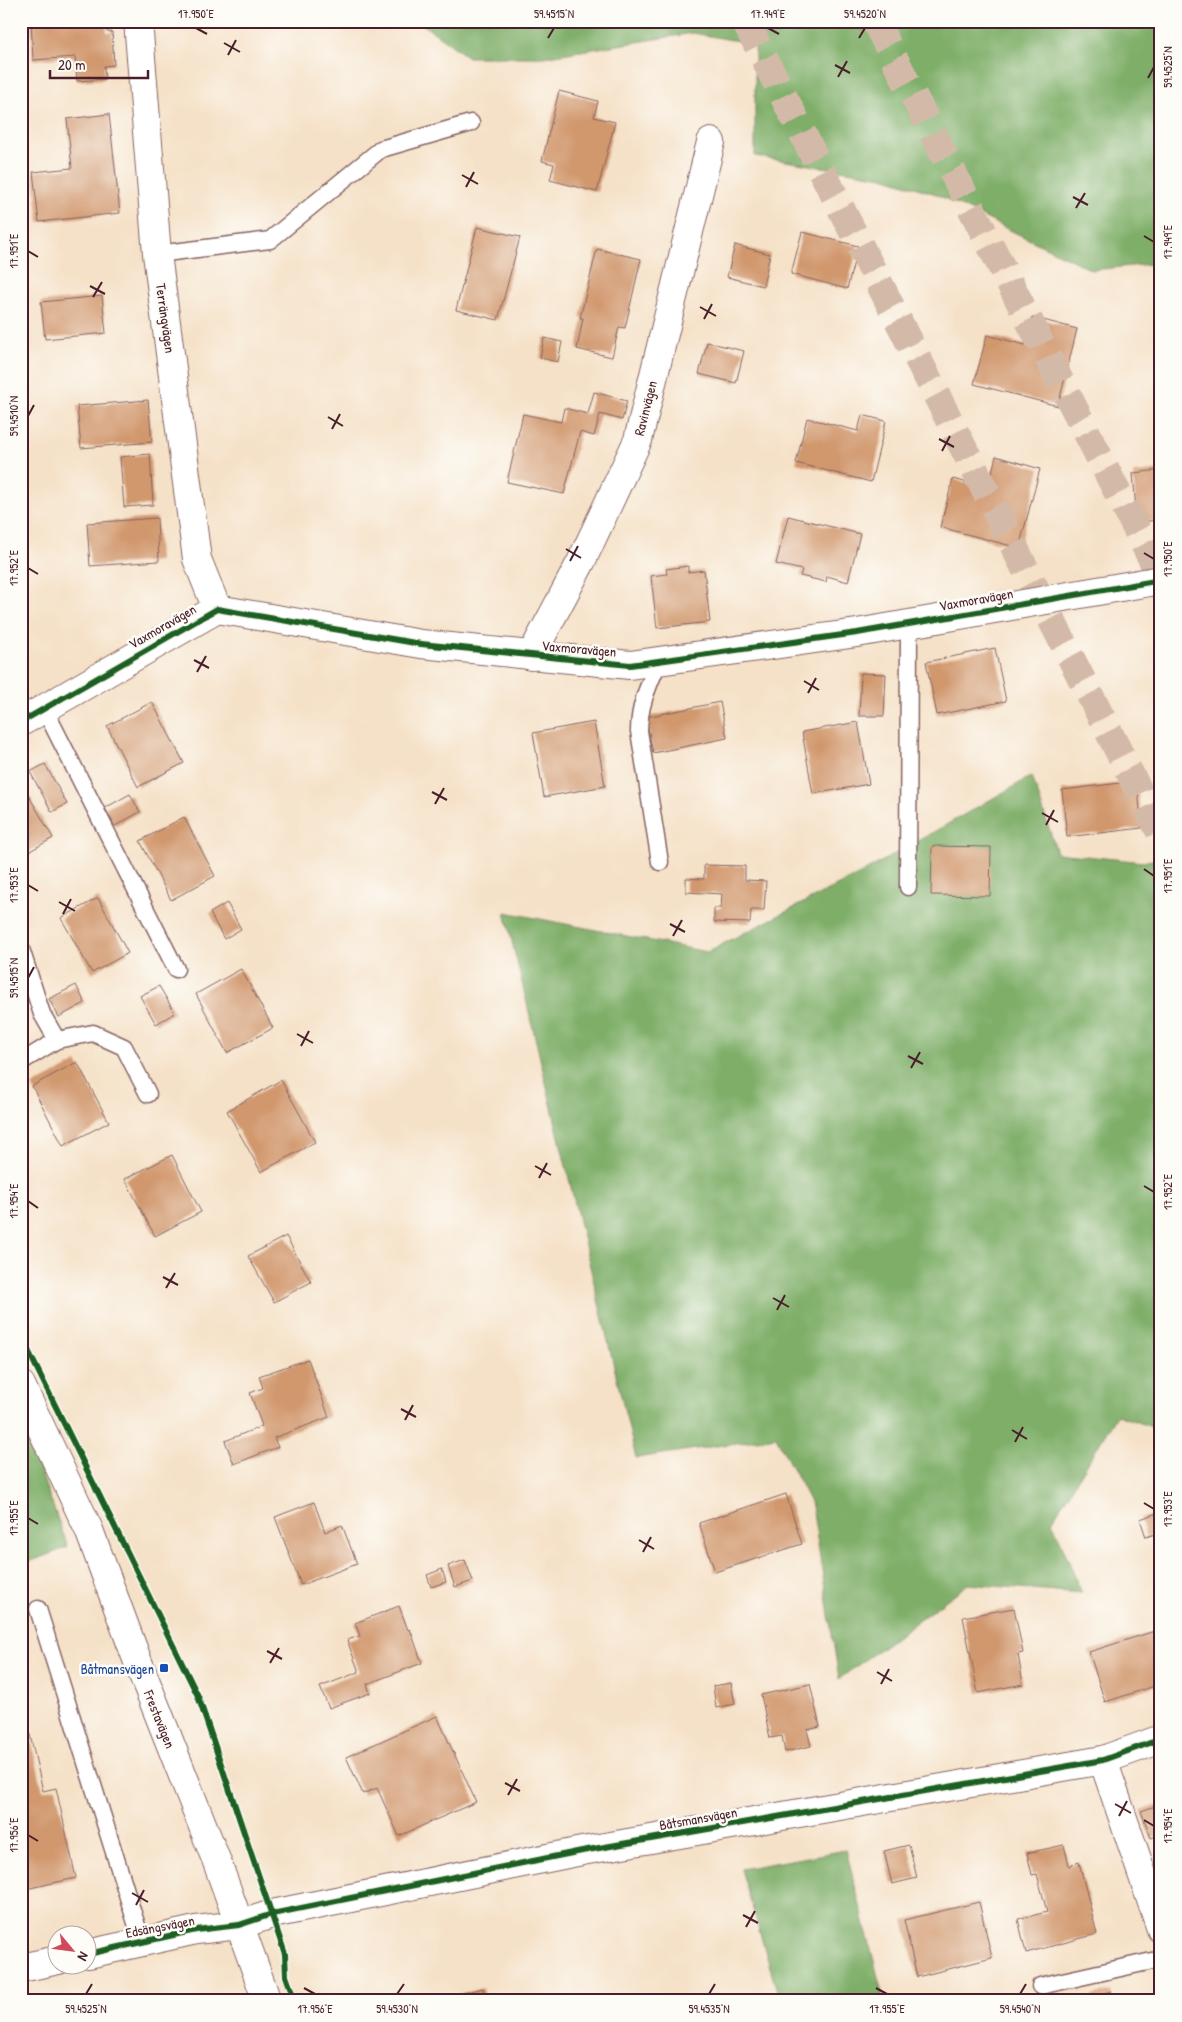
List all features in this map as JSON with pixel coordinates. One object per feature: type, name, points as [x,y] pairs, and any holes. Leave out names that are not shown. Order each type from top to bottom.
[{"type":"street","name":"Terrängvägen","points":[[138,21],[157,254],[197,559],[217,609]]},
{"type":"street","name":"Ravinvägen","points":[[531,656],[581,562],[638,440],[711,142]]},
{"type":"street","name":"Vaxmoravägen","points":[[21,722],[217,609],[421,644],[630,665],[909,624],[1161,580]]},
{"type":"street","name":"Frestavägen","points":[[21,1385],[89,1530],[138,1662],[217,1862],[267,2001]]},
{"type":"street","name":"Båtsmansvägen","points":[[239,1925],[272,1914],[582,1851],[1103,1760],[1161,1739]]},
{"type":"street","points":[[1103,1760],[1161,1929]]},
{"type":"street","name":"Edsängsvägen","points":[[98,1952],[196,1930],[239,1925]]},
{"type":"street","points":[[21,1968],[48,1962]]},
{"type":"lane","points":[[157,254],[270,240],[381,149],[470,124]]},
{"type":"lane","points":[[908,887],[909,624]]},
{"type":"lane","points":[[659,661],[644,695],[639,713],[639,731],[660,862]]},
{"type":"lane","points":[[44,708],[176,969]]},
{"type":"lane","points":[[21,949],[42,1014],[57,1040]]},
{"type":"lane","points":[[21,1062],[57,1040],[93,1033],[124,1047],[148,1094]]},
{"type":"lane","points":[[38,1608],[142,1942]]},
{"type":"lane","points":[[1040,1986],[1161,1959]]},
{"type":"green space","points":[[422,21],[1161,21],[1161,263],[1092,270],[936,194],[883,177],[755,156],[755,44],[693,33],[543,57],[468,57],[421,23]]},
{"type":"green space","points":[[1032,776],[1057,853],[1143,862],[1161,858],[1161,1430],[1117,1415],[1052,1521],[1082,1593],[968,1584],[839,1679],[812,1506],[776,1437],[636,1458],[505,912],[707,952],[858,875]]},
{"type":"green space","points":[[21,1419],[68,1547],[21,1565]]},
{"type":"green space","points":[[846,1850],[884,2001],[780,2001],[741,1869]]},
{"type":"building","points":[[31,21],[106,21],[107,32],[112,32],[114,65],[104,66],[105,79],[77,81],[75,57],[33,60]]},
{"type":"building","points":[[559,91],[598,101],[594,117],[615,122],[597,192],[550,180],[554,164],[542,161]]},
{"type":"building","points":[[109,114],[120,213],[39,222],[33,172],[72,168],[67,119]]},
{"type":"building","points":[[477,227],[520,237],[498,320],[456,310]]},
{"type":"building","points":[[802,232],[858,246],[847,289],[791,274]]},
{"type":"building","points":[[735,245],[770,254],[763,286],[727,277]]},
{"type":"building","points":[[597,249],[641,259],[625,328],[619,327],[612,357],[577,349],[583,318],[580,318]]},
{"type":"building","points":[[102,296],[106,333],[45,339],[41,302]]},
{"type":"building","points":[[1032,317],[1077,329],[1058,406],[974,384],[987,335],[1025,345]]},
{"type":"building","points":[[544,338],[562,342],[558,362],[540,358]]},
{"type":"building","points":[[707,342],[744,351],[736,383],[699,374]]},
{"type":"building","points":[[594,392],[627,401],[622,420],[600,414],[594,436],[580,432],[564,494],[507,482],[523,414],[561,422],[564,408],[588,414]]},
{"type":"building","points":[[148,400],[152,442],[81,448],[77,406]]},
{"type":"building","points":[[862,415],[886,421],[871,482],[796,463],[807,418],[858,431]]},
{"type":"building","points":[[150,454],[153,505],[124,507],[120,457]]},
{"type":"building","points":[[996,456],[1040,469],[1019,548],[940,527],[953,479],[988,488]]},
{"type":"building","points":[[1161,470],[1161,520],[1137,522],[1133,473]]},
{"type":"building","points":[[788,516],[860,534],[848,582],[827,576],[826,582],[800,576],[802,570],[776,564]]},
{"type":"building","points":[[157,518],[159,561],[90,566],[87,523]]},
{"type":"building","points":[[688,566],[688,572],[704,570],[710,622],[657,628],[651,576],[667,574],[666,569]]},
{"type":"building","points":[[995,648],[1006,701],[937,715],[926,662]]},
{"type":"building","points":[[861,673],[886,674],[884,716],[859,716]]},
{"type":"building","points":[[152,702],[184,763],[138,787],[107,726]]},
{"type":"building","points":[[720,702],[727,738],[653,753],[646,717]]},
{"type":"building","points":[[594,722],[605,786],[544,797],[533,733]]},
{"type":"building","points":[[858,722],[869,784],[813,794],[802,732]]},
{"type":"building","points":[[45,764],[67,804],[52,812],[30,772]]},
{"type":"building","points":[[1137,781],[1142,828],[1067,837],[1062,790]]},
{"type":"building","points":[[25,789],[53,838],[21,856],[21,791]]},
{"type":"building","points":[[130,794],[140,812],[115,826],[105,808]]},
{"type":"building","points":[[184,817],[215,876],[171,900],[140,841]]},
{"type":"building","points":[[932,846],[991,847],[990,896],[931,895]]},
{"type":"building","points":[[704,865],[745,866],[745,880],[766,881],[764,910],[751,910],[750,923],[714,922],[714,908],[721,908],[722,894],[686,892],[686,878],[704,879]]},
{"type":"building","points":[[98,898],[128,953],[92,973],[61,918]]},
{"type":"building","points":[[227,903],[241,929],[224,939],[210,913]]},
{"type":"building","points":[[241,969],[273,1028],[227,1053],[196,994]]},
{"type":"building","points":[[76,985],[85,1003],[59,1017],[49,999]]},
{"type":"building","points":[[159,986],[175,1013],[156,1024],[140,996]]},
{"type":"building","points":[[77,1062],[109,1122],[63,1146],[32,1086]]},
{"type":"building","points":[[281,1080],[315,1142],[261,1172],[227,1111]]},
{"type":"building","points":[[172,1155],[201,1212],[155,1236],[125,1179]]},
{"type":"building","points":[[286,1236],[311,1282],[274,1302],[248,1256]]},
{"type":"building","points":[[308,1359],[329,1417],[274,1438],[278,1447],[234,1464],[225,1441],[262,1426],[250,1393],[263,1388],[259,1376]]},
{"type":"building","points":[[786,1494],[802,1544],[715,1572],[699,1523]]},
{"type":"building","points":[[314,1502],[325,1532],[342,1525],[357,1564],[301,1585],[275,1517]]},
{"type":"building","points":[[1161,1512],[1161,1532],[1146,1537],[1140,1519]]},
{"type":"building","points":[[465,1560],[473,1581],[455,1587],[448,1566]]},
{"type":"building","points":[[442,1569],[446,1582],[431,1587],[427,1575]]},
{"type":"building","points":[[399,1606],[408,1630],[410,1629],[422,1663],[367,1684],[370,1693],[329,1708],[320,1687],[359,1672],[347,1640],[360,1636],[355,1623]]},
{"type":"building","points":[[1014,1608],[1023,1653],[1018,1654],[1023,1684],[978,1693],[963,1617]]},
{"type":"building","points":[[1161,1629],[1161,1684],[1105,1702],[1089,1652]]},
{"type":"building","points":[[731,1683],[735,1704],[716,1708],[713,1686]]},
{"type":"building","points":[[810,1684],[820,1727],[807,1730],[811,1746],[785,1752],[782,1736],[770,1738],[761,1695]]},
{"type":"building","points":[[21,1696],[43,1791],[56,1788],[76,1878],[21,1890]]},
{"type":"building","points":[[437,1716],[476,1802],[399,1836],[377,1788],[363,1794],[346,1757]]},
{"type":"building","points":[[1161,1804],[1161,1835],[1151,1838],[1141,1811]]},
{"type":"building","points":[[909,1845],[917,1878],[892,1884],[884,1851]]},
{"type":"building","points":[[1064,1845],[1069,1866],[1079,1862],[1097,1934],[1026,1953],[1018,1919],[1047,1912],[1037,1874],[1032,1875],[1027,1853]]},
{"type":"building","points":[[979,1902],[992,1958],[917,1977],[904,1920]]},
{"type":"building","points":[[483,1988],[486,2001],[435,2001],[435,2000]]},
{"type":"building","points":[[1111,1991],[1113,2001],[1079,2001],[1079,2000]]},
{"type":"tunnel","points":[[745,21],[1161,834]]},
{"type":"tunnel","points":[[875,21],[1161,577]]},
{"type":"cycle path","points":[[21,722],[217,609],[421,644],[630,665],[857,633],[1161,580]]},
{"type":"cycle path","points":[[21,1336],[198,1696],[285,1954],[286,1976],[295,2001]]},
{"type":"cycle path","points":[[98,1952],[196,1930],[239,1925],[272,1914],[582,1851],[1103,1760],[1161,1739]]},
{"type":"place","name":"Båtmansvägen","points":[[164,1668]]}]
